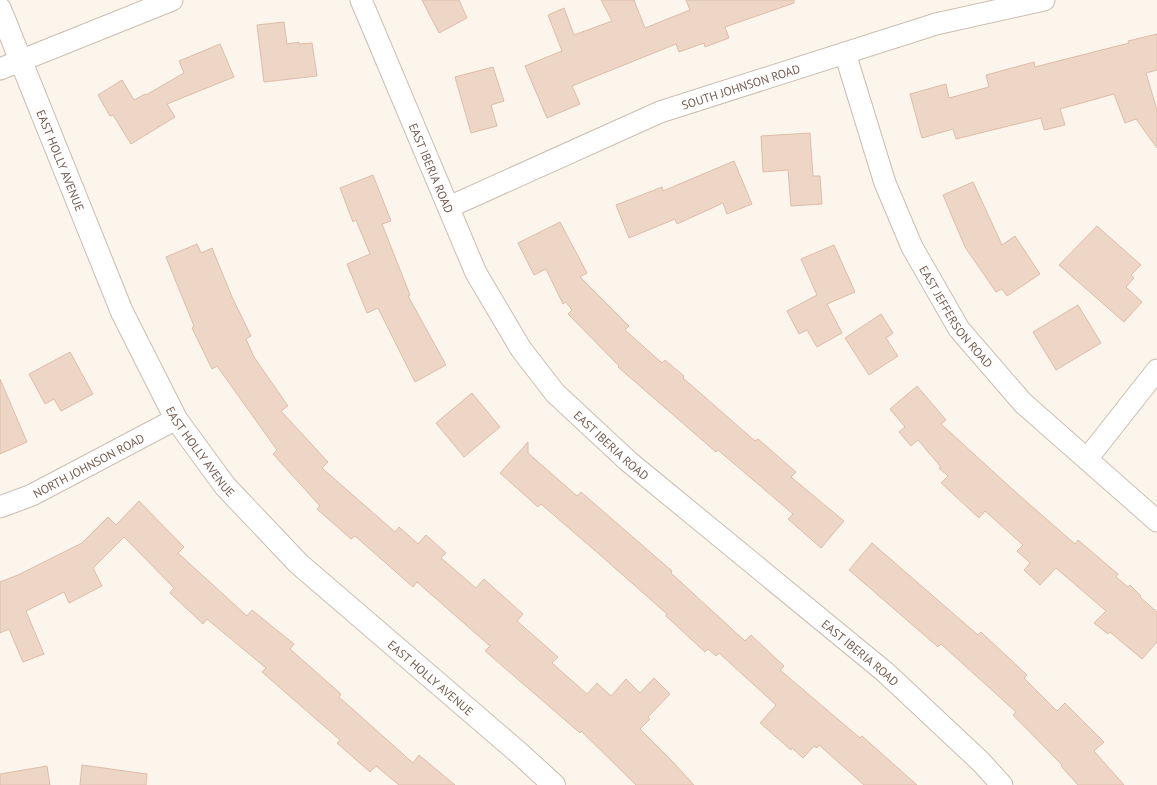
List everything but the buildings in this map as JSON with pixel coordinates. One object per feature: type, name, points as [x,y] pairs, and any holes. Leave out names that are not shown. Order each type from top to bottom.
[{"type":"street","points":[[0,69],[172,0]]},
{"type":"street","name":"EAST IBERIA ROAD","points":[[361,0],[476,273],[521,349],[555,393],[628,461],[885,672],[981,762],[1002,785]]},
{"type":"street","name":"SOUTH JOHNSON ROAD","points":[[449,207],[660,112],[936,24],[1044,0]]},
{"type":"street","name":"EAST HOLLY AVENUE","points":[[0,9],[122,312],[176,419],[225,486],[300,564],[554,785]]},
{"type":"street","name":"EAST JEFFERSON ROAD","points":[[845,53],[884,183],[912,248],[959,329],[1023,403],[1157,521]]},
{"type":"street","points":[[1087,459],[1157,370]]},
{"type":"street","name":"NORTH JOHNSON ROAD","points":[[0,508],[32,495],[176,419]]}]
